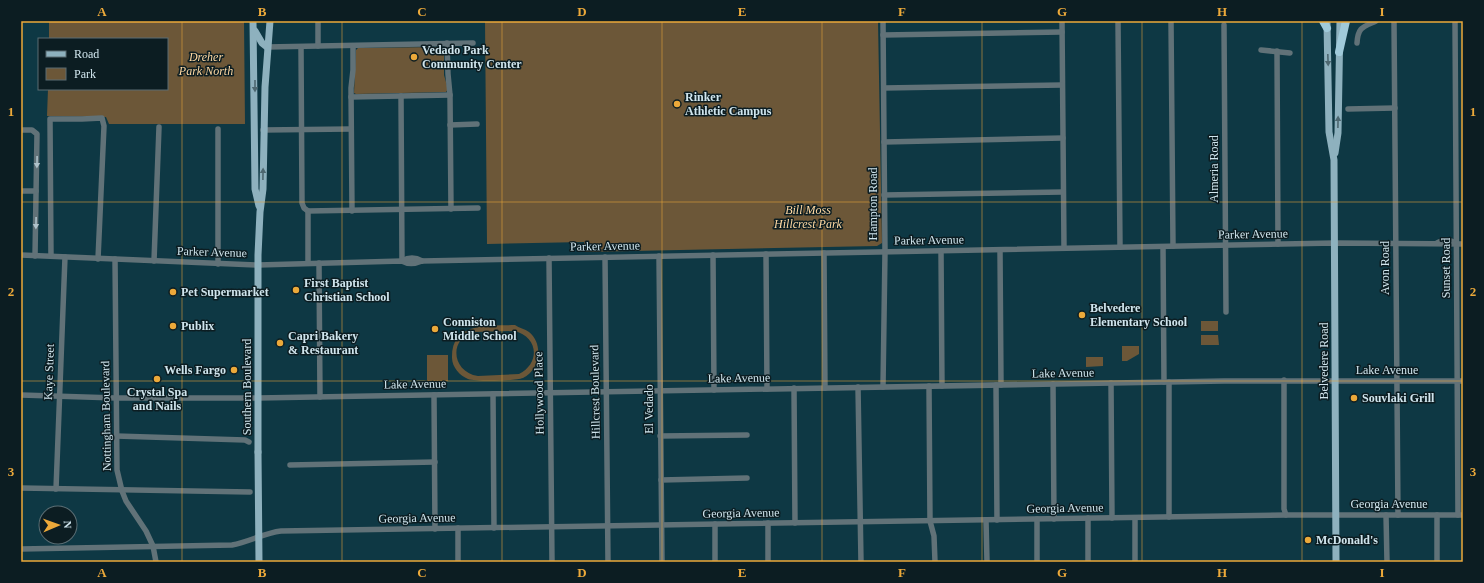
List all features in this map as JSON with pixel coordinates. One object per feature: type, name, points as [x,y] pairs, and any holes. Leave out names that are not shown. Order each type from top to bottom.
[{"type":"highway","points":[[1339,52],[1346,21]]},
{"type":"main road","name":"Southern Boulevard","points":[[259,562],[258,265],[260,212],[263,189],[263,130],[267,47],[270,21]]},
{"type":"main road","name":"Belvedere Road","points":[[1336,562],[1334,160],[1338,132],[1340,21]]},
{"type":"main road","name":"Southern Boulevard","points":[[254,23],[255,189],[260,212]]},
{"type":"main road","points":[[254,23],[257,37],[267,47]]},
{"type":"main road","name":"Belvedere Road","points":[[1326,23],[1329,132],[1334,160]]},
{"type":"main road","points":[[254,47],[260,48],[262,51],[262,65],[266,72]]},
{"type":"main road","points":[[255,105],[263,130]]},
{"type":"street","points":[[318,21],[318,46]]},
{"type":"street","name":"Hampton Road","points":[[883,21],[885,252],[883,387]]},
{"type":"street","points":[[1062,21],[1064,248]]},
{"type":"street","points":[[1118,21],[1120,247]]},
{"type":"street","points":[[1171,21],[1173,246]]},
{"type":"street","points":[[1357,43],[1358,33],[1362,27],[1376,21]]},
{"type":"street","name":"Avon Road","points":[[1394,21],[1398,515]]},
{"type":"street","name":"Sunset Road","points":[[1455,21],[1460,244],[1461,515]]},
{"type":"street","name":"Almeria Road","points":[[1224,25],[1226,312]]},
{"type":"street","points":[[883,35],[1062,32]]},
{"type":"street","points":[[267,47],[473,43]]},
{"type":"street","points":[[448,44],[451,209]]},
{"type":"street","points":[[352,211],[351,97],[353,46]]},
{"type":"street","points":[[301,47],[302,203],[304,208],[308,211],[478,208]]},
{"type":"street","points":[[1261,50],[1290,52]]},
{"type":"street","points":[[1277,51],[1278,244]]},
{"type":"street","points":[[884,88],[1062,85]]},
{"type":"street","points":[[351,97],[450,95]]},
{"type":"street","points":[[401,96],[402,261]]},
{"type":"street","points":[[1348,109],[1395,108]]},
{"type":"street","points":[[51,256],[50,118],[102,118],[104,126],[98,259]]},
{"type":"street","points":[[450,125],[477,124]]},
{"type":"street","points":[[154,261],[159,127]]},
{"type":"street","points":[[218,129],[218,264]]},
{"type":"street","points":[[263,130],[351,129]]},
{"type":"street","points":[[21,130],[32,130],[37,134],[35,256]]},
{"type":"street","points":[[884,142],[1063,138]]},
{"type":"street","points":[[21,191],[36,191]]},
{"type":"street","points":[[884,195],[1063,192]]},
{"type":"street","points":[[308,211],[308,263]]},
{"type":"street","name":"Parker Avenue","points":[[21,255],[258,265],[402,261],[407,264],[422,261],[1163,246],[1335,243],[1436,244],[1443,240],[1452,240],[1460,244]]},
{"type":"street","points":[[1163,246],[1168,497],[1171,502],[1169,517]]},
{"type":"street","points":[[996,520],[1000,250]]},
{"type":"street","points":[[941,251],[942,386]]},
{"type":"street","points":[[824,253],[825,388]]},
{"type":"street","points":[[766,254],[768,389]]},
{"type":"street","points":[[713,255],[714,390]]},
{"type":"street","name":"El Vedado","points":[[659,256],[662,562]]},
{"type":"street","name":"Kaye Street","points":[[56,489],[65,257]]},
{"type":"street","name":"Hillcrest Boulevard","points":[[605,257],[608,562]]},
{"type":"street","name":"Hollywood Place","points":[[549,258],[552,562]]},
{"type":"street","name":"Nottingham Boulevard","points":[[115,259],[117,470],[122,491],[129,506],[146,531],[153,546],[156,562]]},
{"type":"street","points":[[319,263],[320,397]]},
{"type":"street","points":[[1284,380],[1284,509],[1286,515]]},
{"type":"street","name":"Lake Avenue","points":[[21,394],[116,398],[258,398],[1284,380],[1460,381]]},
{"type":"street","points":[[1111,383],[1112,518]]},
{"type":"street","points":[[1053,384],[1054,519]]},
{"type":"street","points":[[929,386],[930,521],[934,536],[935,562]]},
{"type":"street","points":[[858,387],[860,562]]},
{"type":"street","points":[[794,388],[795,523]]},
{"type":"street","points":[[493,394],[494,528]]},
{"type":"street","points":[[434,395],[435,529]]},
{"type":"street","points":[[660,436],[746,435]]},
{"type":"street","points":[[116,436],[245,440],[249,442]]},
{"type":"street","points":[[290,465],[435,462]]},
{"type":"street","points":[[661,480],[747,478]]},
{"type":"street","points":[[21,488],[122,491],[250,492]]},
{"type":"street","name":"Georgia Avenue","points":[[21,549],[232,545],[245,543],[270,532],[281,531],[1336,514],[1461,515]]},
{"type":"street","points":[[1386,514],[1387,562]]},
{"type":"street","points":[[1437,515],[1437,562]]},
{"type":"street","points":[[1088,518],[1088,562]]},
{"type":"street","points":[[1135,518],[1135,562]]},
{"type":"street","points":[[1037,519],[1037,562]]},
{"type":"street","points":[[986,520],[987,562]]},
{"type":"street","points":[[768,523],[768,562]]},
{"type":"street","points":[[715,524],[715,562]]},
{"type":"street","points":[[458,528],[458,562]]},
{"type":"green space","name":"Dreher Park North","points":[[49,21],[244,21],[245,124],[109,124],[106,117],[47,116],[48,90],[168,90],[168,38],[49,38]]},
{"type":"green space","name":"Rinker Athletic Campus","points":[[485,21],[878,21],[882,243],[877,246],[584,252],[584,242],[487,244]]},
{"type":"green space","points":[[443,47],[444,75],[448,89],[446,92],[354,93],[356,50],[358,48]]},
{"type":"green space","points":[[1201,321],[1218,321],[1218,331],[1201,331]]},
{"type":"green space","points":[[515,325],[529,332],[537,343],[538,356],[533,369],[529,374],[519,379],[487,381],[472,380],[465,378],[455,368],[452,361],[453,346],[458,337],[473,328],[483,326]],"holes":[[[514,331],[528,338],[534,350],[531,363],[519,374],[478,376],[469,373],[458,362],[456,355],[460,341],[474,332]]]},
{"type":"green space","points":[[1201,335],[1218,335],[1219,345],[1201,345]]},
{"type":"green space","points":[[1122,346],[1139,346],[1139,354],[1127,361],[1122,361]]},
{"type":"green space","points":[[427,355],[448,355],[448,381],[427,381]]},
{"type":"green space","points":[[1086,357],[1103,357],[1103,366],[1086,367]]},
{"type":"place","name":"Vedado Park Community Center","points":[[414,57]]},
{"type":"place","name":"Rinker Athletic Campus","points":[[677,104]]},
{"type":"place","name":"First Baptist Christian School","points":[[296,290]]},
{"type":"place","name":"Pet Supermarket","points":[[173,292]]},
{"type":"place","name":"Belvedere Elementary School","points":[[1082,315]]},
{"type":"place","name":"Publix","points":[[173,326]]},
{"type":"place","name":"Conniston Middle School","points":[[435,329]]},
{"type":"place","name":"Capri Bakery & Restaurant","points":[[280,343]]},
{"type":"place","name":"Wells Fargo","points":[[234,370]]},
{"type":"place","name":"Crystal Spa and Nails","points":[[157,379]]},
{"type":"place","name":"Souvlaki Grill","points":[[1354,398]]},
{"type":"place","name":"McDonald's","points":[[1308,540]]},
{"type":"park label","name":"Bill Moss Hillcrest Park","points":[[808,217]]}]
